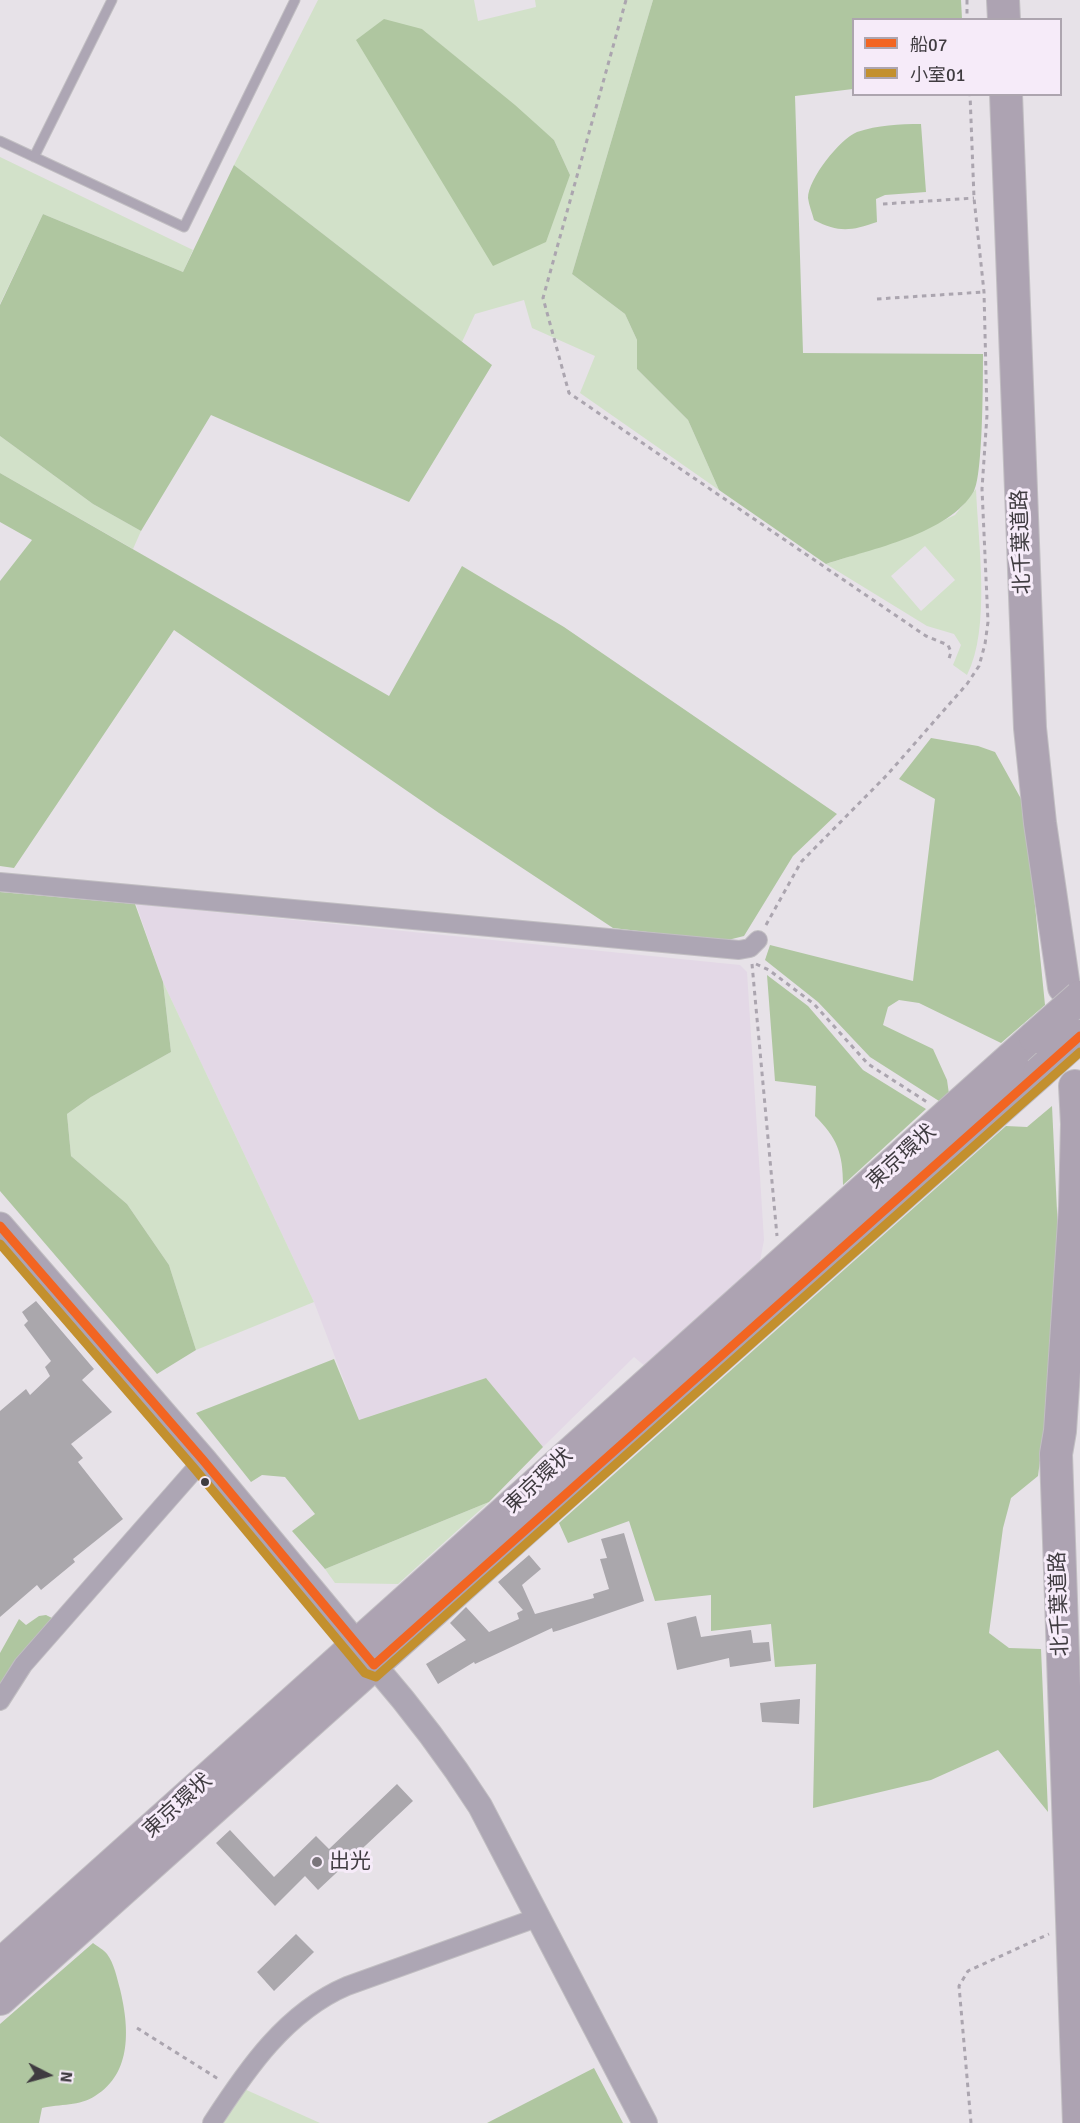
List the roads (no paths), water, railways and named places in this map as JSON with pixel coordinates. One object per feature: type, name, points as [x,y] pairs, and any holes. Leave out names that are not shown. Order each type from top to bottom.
[{"type":"highway","points":[[1003,0],[1004,18]]},
{"type":"highway","name":"北千葉道路","points":[[1006,96],[1030,728],[1040,823],[1072,992]]},
{"type":"highway","name":"東京環状","points":[[0,1999],[778,1267],[1035,1037],[1072,992]]},
{"type":"highway","name":"東京環状","points":[[0,1965],[366,1655],[964,1139],[1040,1078],[1080,1036]]},
{"type":"highway","points":[[1040,1078],[1080,1052]]},
{"type":"highway","name":"北千葉道路","points":[[1075,1086],[1077,1124],[1075,1207],[1060,1431],[1056,1454],[1075,1914],[1079,2123]]},
{"type":"main road","points":[[0,1226],[203,1460],[366,1655]]},
{"type":"street","points":[[0,882],[753,950]]},
{"type":"street","points":[[0,1701],[23,1665],[203,1460]]},
{"type":"street","points":[[366,1655],[407,1703],[455,1766],[480,1806],[645,2123]]},
{"type":"street","points":[[212,2123],[234,2089],[279,2033],[337,1991],[539,1917]]},
{"type":"lane","points":[[34,157],[112,0]]},
{"type":"lane","points":[[0,141],[184,227],[295,0]]},
{"type":"place","name":"出光","points":[[317,1862]]}]
